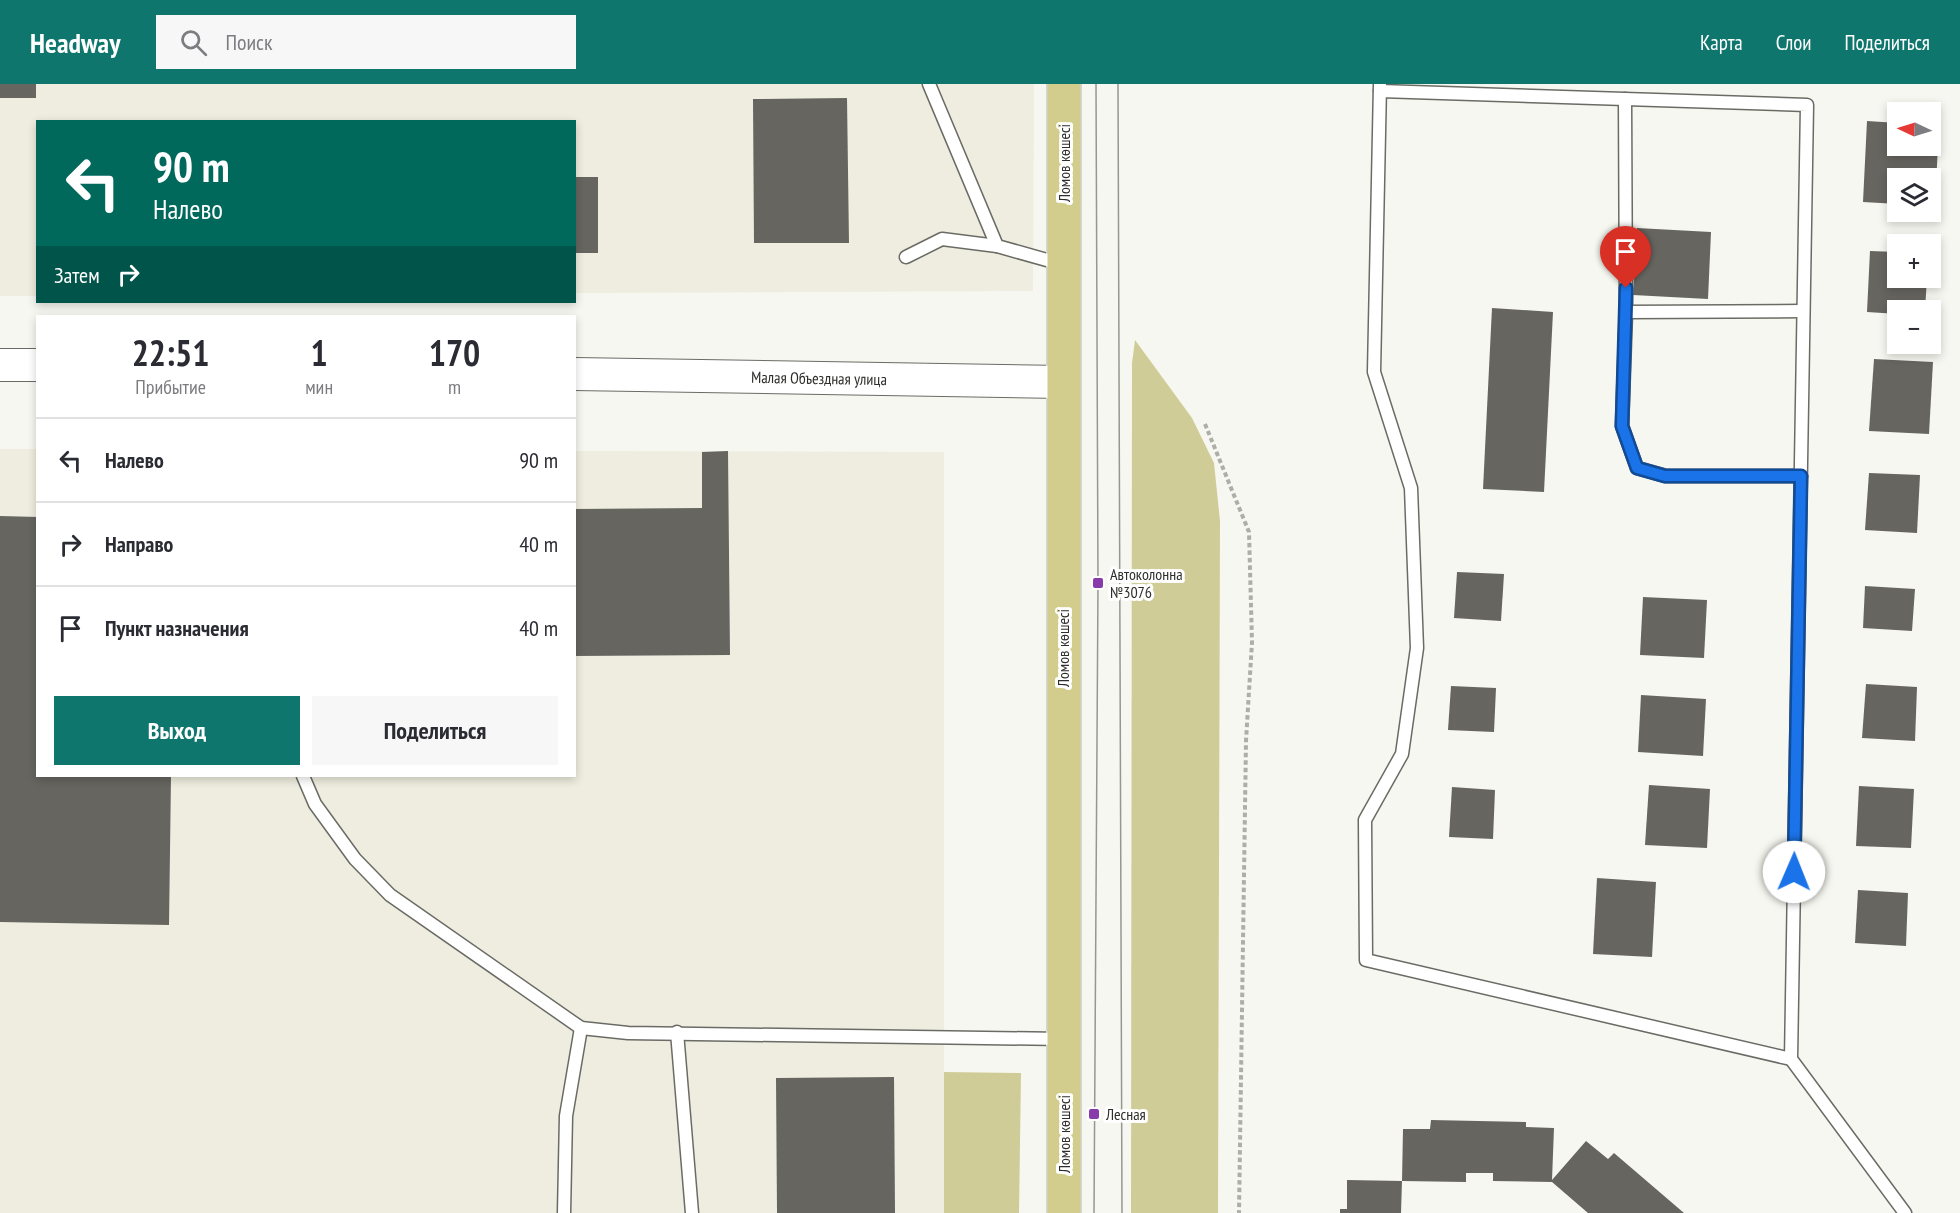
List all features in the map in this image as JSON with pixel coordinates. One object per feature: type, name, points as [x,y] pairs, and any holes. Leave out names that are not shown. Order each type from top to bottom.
[{"type":"main road","name":"Ломов көшесі","points":[[1064,84],[1064,1213]]},
{"type":"street","points":[[0,365],[36,365]]},
{"type":"street","name":"Малая Объездная улица","points":[[576,374],[1063,382]]},
{"type":"lane","points":[[930,84],[997,246]]},
{"type":"lane","points":[[1791,1059],[1366,960],[1365,820],[1402,754],[1417,648],[1411,488],[1374,372],[1380,87],[1807,105],[1791,1059],[1905,1213]]},
{"type":"lane","points":[[1625,99],[1626,312],[1622,426],[1637,468],[1665,476],[1801,476]]},
{"type":"lane","points":[[906,257],[942,239],[997,246],[1065,265]]},
{"type":"lane","points":[[1626,312],[1803,311]]},
{"type":"lane","points":[[303,777],[315,804],[355,859],[390,895],[581,1028],[628,1033],[1064,1039]]},
{"type":"lane","points":[[564,1213],[566,1116],[581,1028]]},
{"type":"lane","points":[[677,1032],[692,1213]]},
{"type":"path","points":[[1205,424],[1249,532],[1252,642],[1246,741],[1239,1213]]},
{"type":"shaded area","points":[[0,84],[1034,84],[1033,291],[576,293],[576,120],[36,120],[36,296],[0,296]]},
{"type":"shaded area","points":[[1135,340],[1192,418],[1214,463],[1220,521],[1218,1213],[1131,1213],[1132,363]]},
{"type":"shaded area","points":[[0,449],[36,449],[36,777],[576,777],[576,451],[944,452],[944,1213],[0,1213]]},
{"type":"shaded area","points":[[944,1072],[1021,1073],[1019,1213],[944,1213]]},
{"type":"building","points":[[0,84],[36,84],[36,98],[0,98]]},
{"type":"building","points":[[847,98],[849,243],[754,243],[753,99]]},
{"type":"building","points":[[1867,121],[1887,122],[1887,156],[1937,156],[1937,168],[1887,168],[1887,203],[1863,202]]},
{"type":"building","points":[[576,177],[598,177],[598,253],[576,253]]},
{"type":"building","points":[[1637,228],[1711,232],[1708,299],[1633,295]]},
{"type":"building","points":[[1870,251],[1887,252],[1887,288],[1926,288],[1926,300],[1887,300],[1887,313],[1867,312]]},
{"type":"building","points":[[1492,308],[1553,312],[1544,492],[1483,489]]},
{"type":"building","points":[[1874,359],[1933,362],[1929,434],[1869,431]]},
{"type":"building","points":[[728,451],[730,655],[576,656],[576,509],[702,508],[702,452]]},
{"type":"building","points":[[1869,473],[1920,475],[1917,533],[1865,530]]},
{"type":"building","points":[[0,516],[36,517],[36,777],[171,777],[169,925],[0,922]]},
{"type":"building","points":[[1457,572],[1504,574],[1501,621],[1454,618]]},
{"type":"building","points":[[1865,586],[1915,589],[1912,631],[1863,628]]},
{"type":"building","points":[[1643,597],[1707,600],[1704,658],[1640,655]]},
{"type":"building","points":[[1866,684],[1917,687],[1915,741],[1862,738]]},
{"type":"building","points":[[1451,686],[1496,688],[1494,732],[1448,730]]},
{"type":"building","points":[[1641,695],[1706,699],[1703,756],[1638,752]]},
{"type":"building","points":[[1649,785],[1710,789],[1707,848],[1645,845]]},
{"type":"building","points":[[1859,786],[1914,789],[1911,848],[1856,846]]},
{"type":"building","points":[[1452,787],[1495,790],[1493,839],[1449,837]]},
{"type":"building","points":[[1597,878],[1656,882],[1652,957],[1593,954]]},
{"type":"building","points":[[1858,890],[1908,893],[1906,946],[1855,943]]},
{"type":"building","points":[[894,1077],[895,1213],[777,1213],[776,1078]]},
{"type":"building","points":[[1431,1120],[1526,1122],[1526,1127],[1554,1128],[1552,1180],[1586,1141],[1608,1159],[1614,1153],[1684,1213],[1588,1213],[1552,1182],[1493,1181],[1493,1173],[1466,1173],[1466,1182],[1402,1181],[1403,1129],[1430,1129]]},
{"type":"building","points":[[1347,1180],[1402,1181],[1401,1213],[1340,1213],[1340,1209],[1347,1209]]},
{"type":"tram line","points":[[1094,1213],[1098,583],[1096,84]]},
{"type":"tram line","points":[[1118,84],[1122,1213]]},
{"type":"place","name":"Автоколонна №3076","points":[[1098,583]]},
{"type":"place","name":"Лесная","points":[[1094,1114]]},
{"type":"route","points":[[1626,288],[1622,426],[1637,468],[1665,476],[1801,476],[1794,872]]}]
